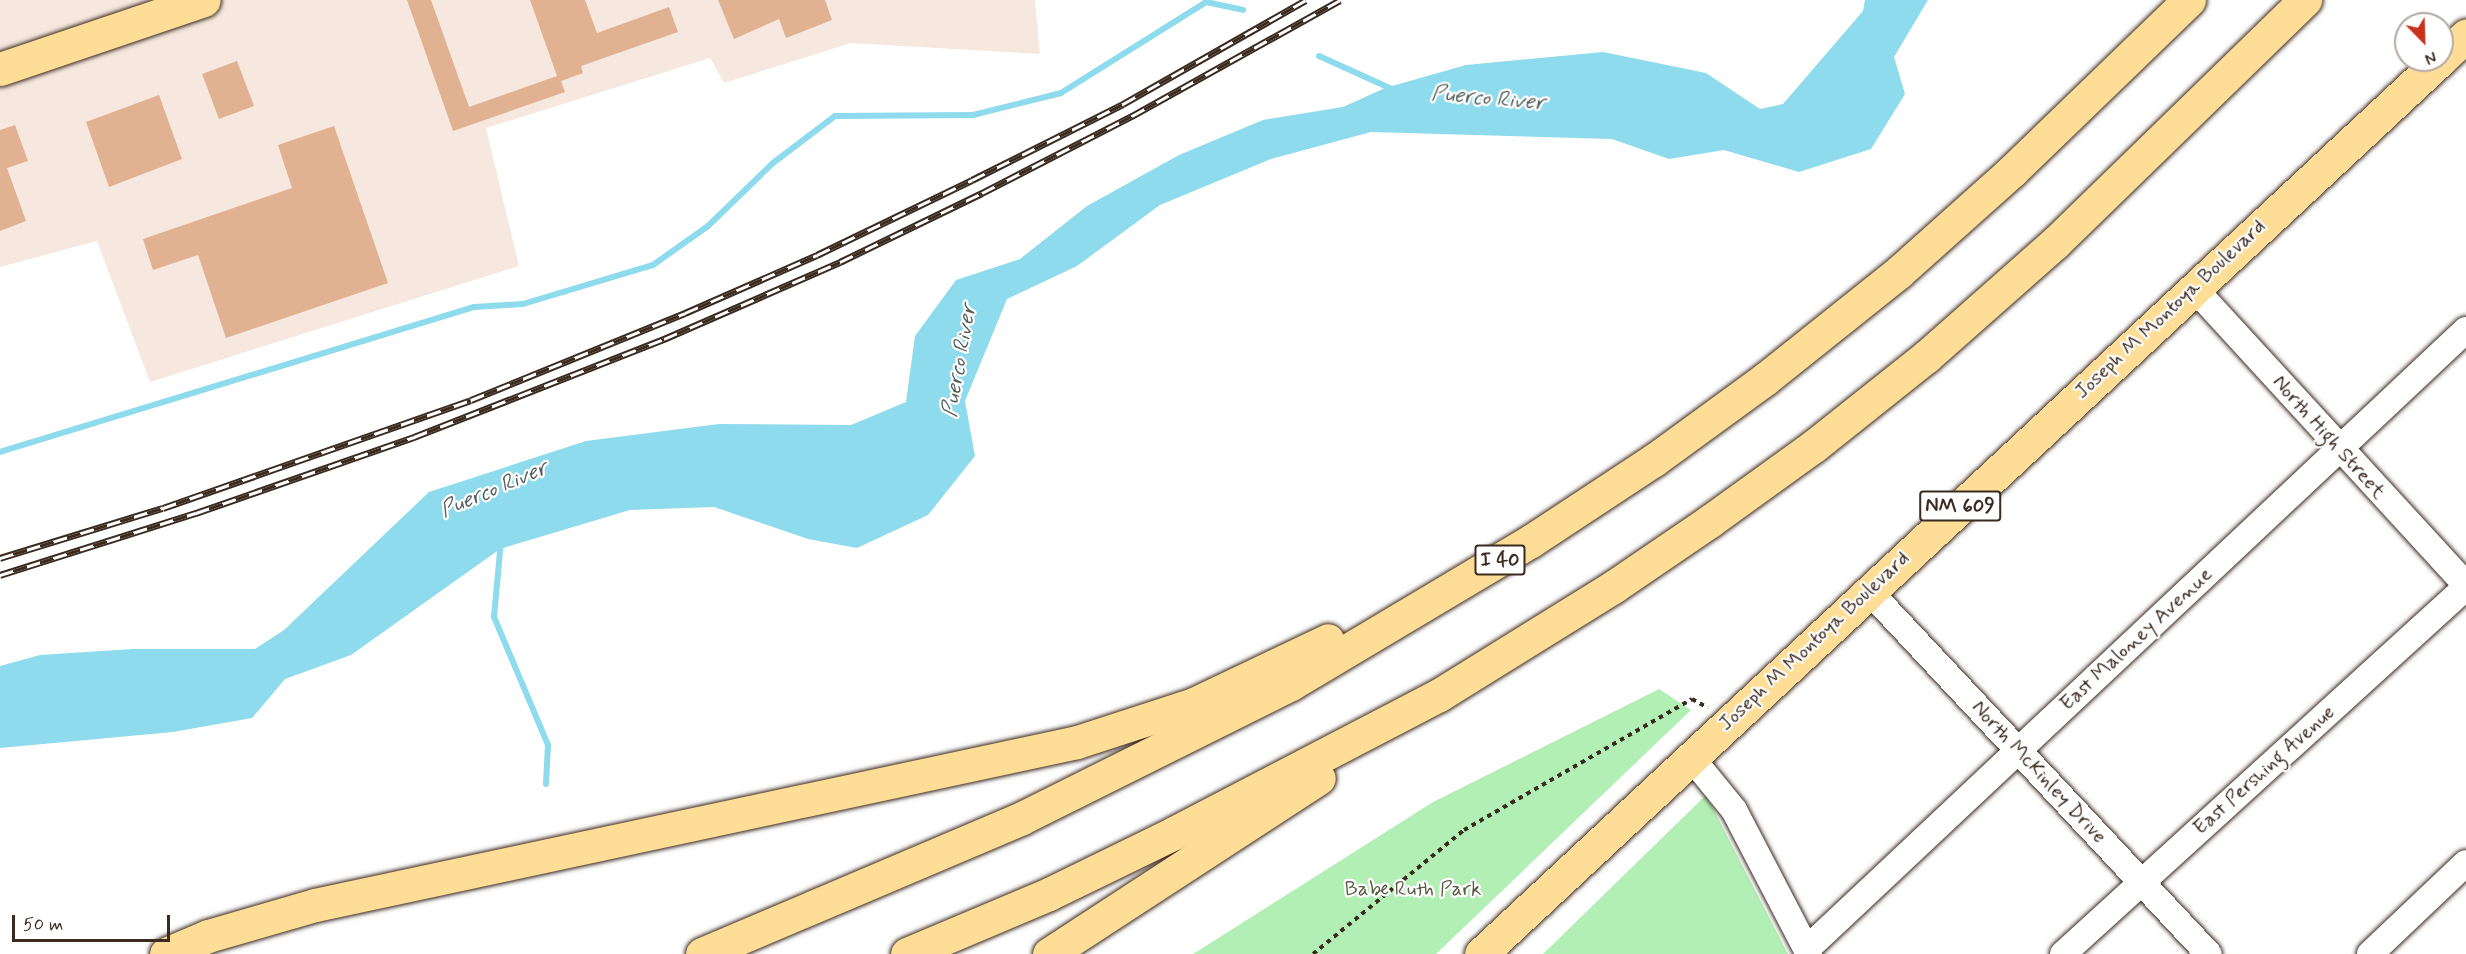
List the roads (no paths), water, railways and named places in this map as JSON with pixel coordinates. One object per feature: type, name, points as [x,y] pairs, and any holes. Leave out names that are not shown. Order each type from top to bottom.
[{"type":"main road","points":[[0,69],[151,8],[204,0]]},
{"type":"main road","name":"I 40","points":[[702,954],[1022,818],[1270,694],[1390,628],[1531,541],[1654,460],[1765,379],[1899,272],[2012,171],[2189,0]]},
{"type":"main road","points":[[1049,954],[1613,587],[1814,446],[1926,357],[2055,243],[2305,0]]},
{"type":"main road","name":"Joseph M Montoya Boulevard","points":[[2454,47],[2466,36]]},
{"type":"main road","name":"Joseph M Montoya Boulevard","points":[[1481,954],[1690,756],[2427,72]]},
{"type":"main road","points":[[166,954],[208,936],[315,905],[1077,742],[1194,704],[1531,541]]},
{"type":"main road","points":[[907,954],[1049,894],[1174,833],[1439,694],[1613,587]]},
{"type":"street","name":"North High Street","points":[[2193,287],[2338,449],[2466,586]]},
{"type":"street","name":"East Maloney Avenue","points":[[1808,952],[2019,750],[2466,330]]},
{"type":"street","name":"East Pershing Avenue","points":[[2063,954],[2140,881],[2466,586]]},
{"type":"street","name":"North McKinley Drive","points":[[1869,591],[2209,954]]},
{"type":"street","points":[[1690,756],[1734,810],[1808,952]]},
{"type":"street","points":[[2370,954],[2466,863]]},
{"type":"water","name":"Puerco River","points":[[1865,0],[1928,0],[1894,57],[1905,94],[1871,149],[1799,172],[1724,150],[1669,159],[1612,139],[1371,132],[1271,159],[1160,205],[1077,266],[1007,299],[965,401],[975,456],[928,515],[857,548],[808,539],[714,507],[630,510],[500,549],[351,655],[285,679],[252,718],[173,732],[0,748],[0,666],[40,655],[133,649],[255,649],[284,630],[429,492],[586,441],[719,424],[851,425],[906,402],[915,336],[956,280],[1020,259],[1087,206],[1179,155],[1263,120],[1343,107],[1385,88],[1466,65],[1603,52],[1706,73],[1760,109],[1783,104],[1863,11]]},
{"type":"waterway","points":[[0,452],[474,307],[523,304],[653,265],[708,226],[773,163],[835,116],[973,115],[1061,93],[1206,2],[1243,10]]},
{"type":"waterway","points":[[1319,56],[1392,89]]},
{"type":"waterway","points":[[501,541],[494,617],[548,745],[546,784]]},
{"type":"railway","points":[[0,558],[163,508],[471,400],[685,313],[817,255],[1123,104],[1306,0]]},
{"type":"railway","points":[[0,575],[196,513],[414,437],[664,339],[840,262],[982,193],[1132,116],[1340,0]]},
{"type":"park label","name":"Babe Ruth Park","points":[[1413,889]]}]
